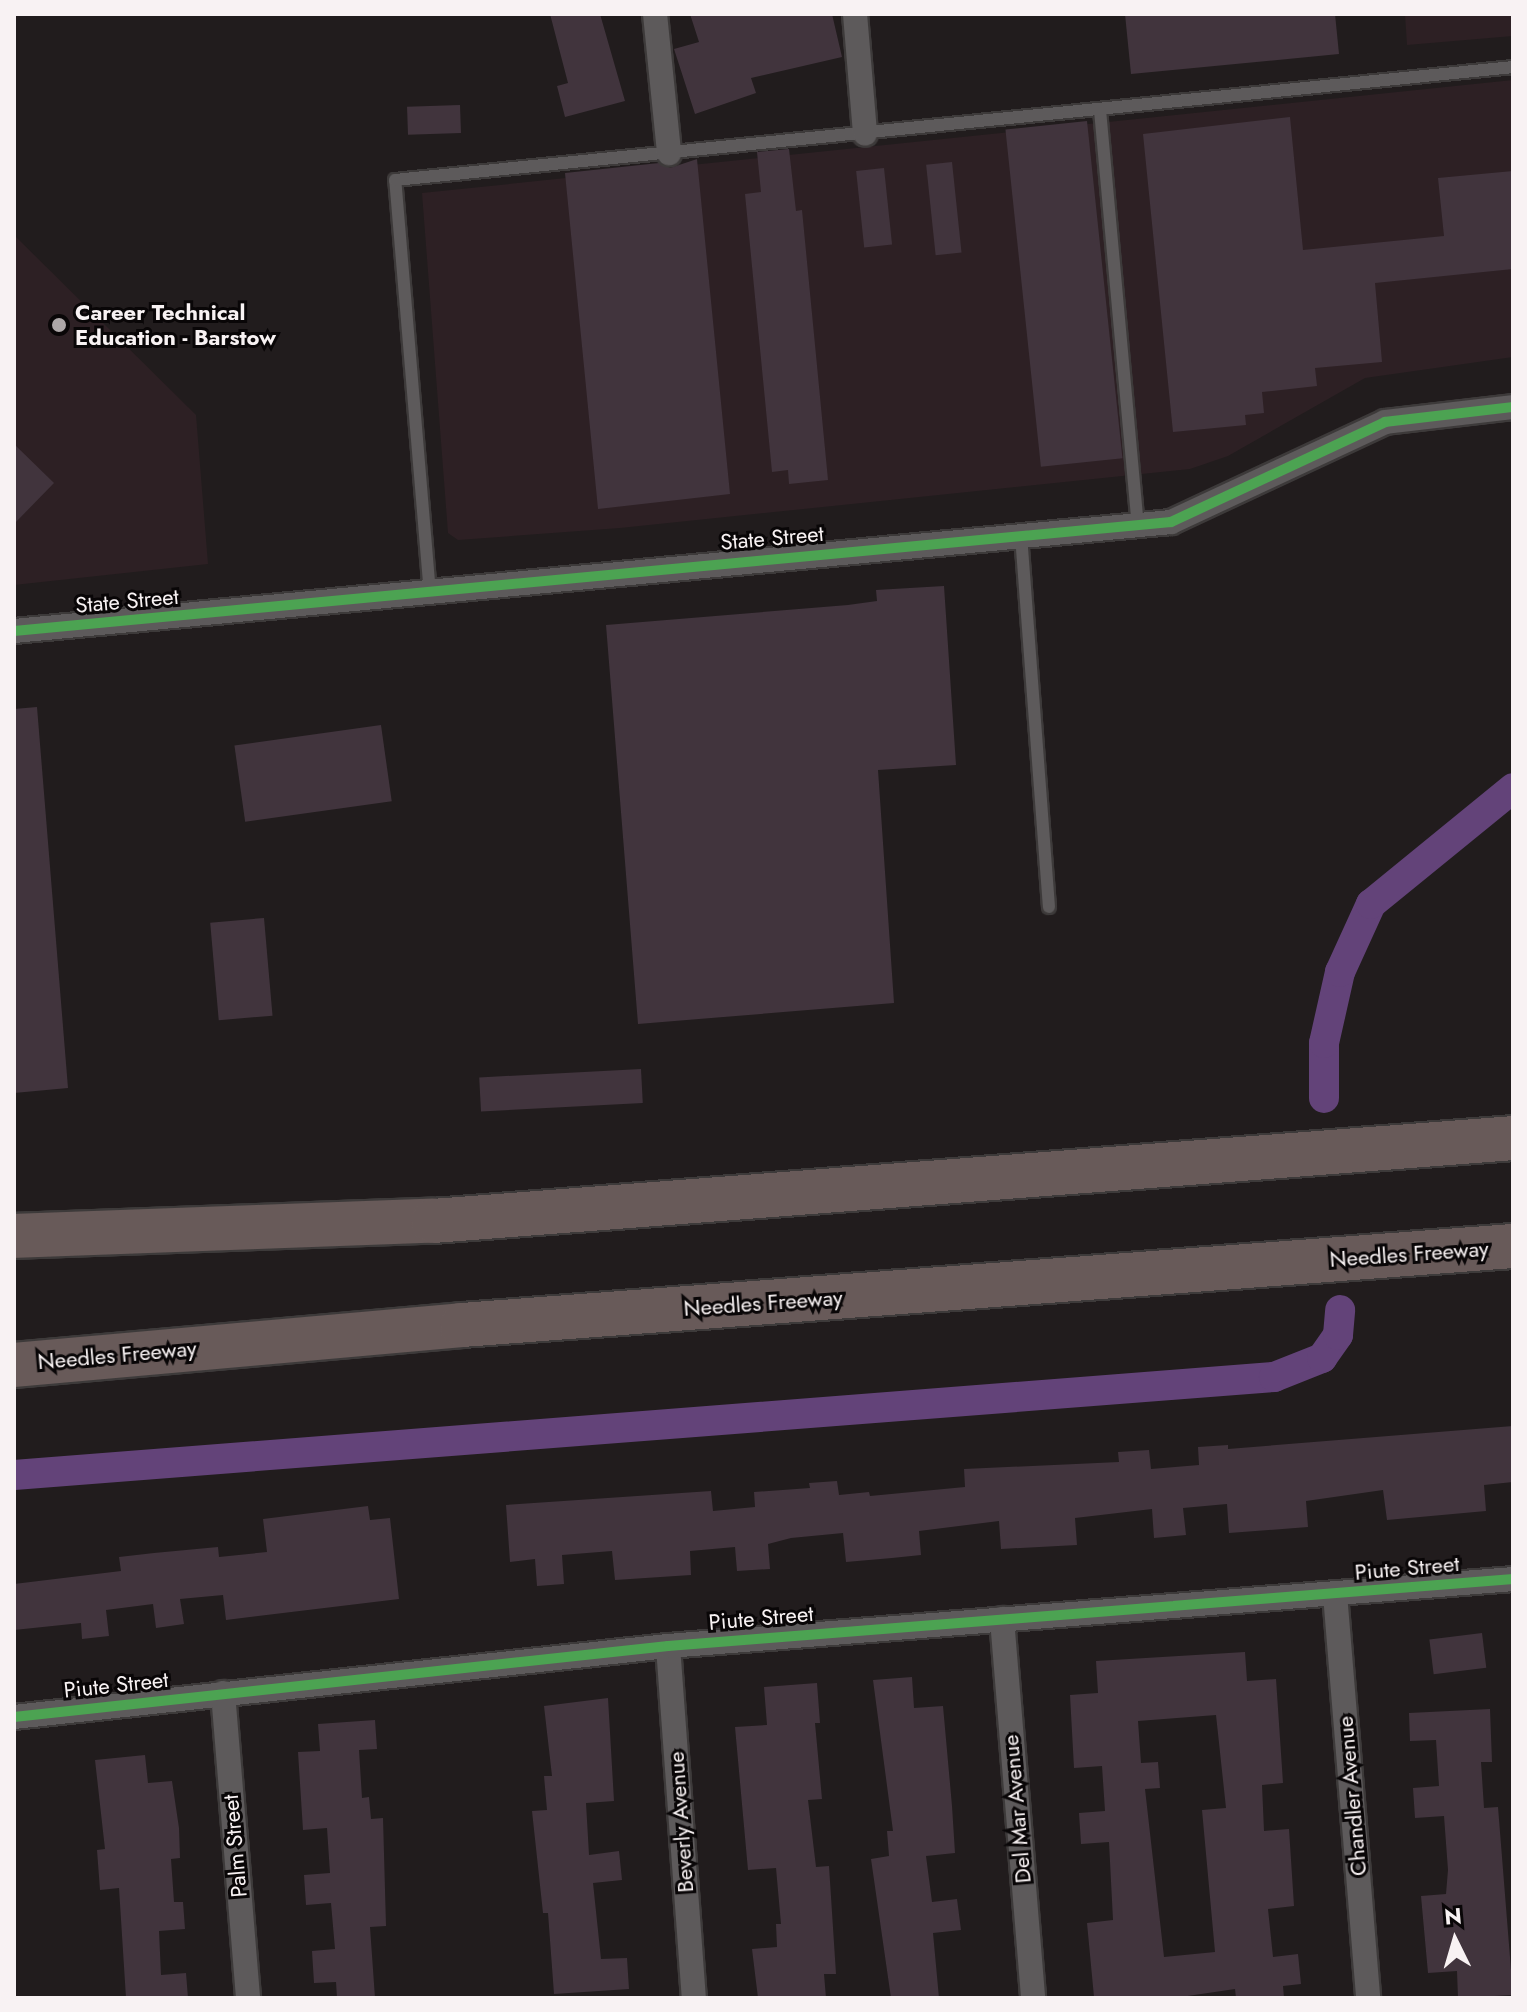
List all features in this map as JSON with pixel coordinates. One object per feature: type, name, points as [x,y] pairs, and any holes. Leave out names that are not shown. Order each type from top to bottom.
[{"type":"highway","points":[[14,1236],[433,1221],[1513,1138]]},
{"type":"highway","name":"Needles Freeway","points":[[14,1365],[462,1325],[1513,1246]]},
{"type":"street","points":[[655,14],[669,153]]},
{"type":"street","points":[[855,14],[865,134]]},
{"type":"street","name":"State Street","points":[[14,631],[1171,522],[1385,422],[1513,407]]},
{"type":"street","name":"Piute Street","points":[[14,1717],[668,1646],[1513,1579]]},
{"type":"street","name":"Chandler Avenue","points":[[1335,1594],[1368,1998]]},
{"type":"street","name":"Del Mar Avenue","points":[[1002,1619],[1033,1998]]},
{"type":"street","name":"Beverly Avenue","points":[[668,1646],[694,1998]]},
{"type":"street","name":"Palm Street","points":[[223,1693],[248,1998]]},
{"type":"lane","points":[[430,594],[395,180],[1513,67]]},
{"type":"lane","points":[[1100,110],[1138,525]]},
{"type":"lane","points":[[1021,535],[1049,907]]},
{"type":"shaded area","points":[[1405,14],[1513,14],[1513,36],[1407,45]]},
{"type":"shaded area","points":[[1513,80],[1513,357],[1365,378],[1228,456],[1190,469],[620,528],[458,540],[448,533],[422,193]]},
{"type":"shaded area","name":"Career Technical Education - Barstow","points":[[14,235],[196,415],[208,564],[14,585]]},
{"type":"building","points":[[550,14],[600,14],[625,101],[565,117],[557,86],[568,83]]},
{"type":"building","points":[[690,14],[832,14],[842,57],[751,78],[756,93],[695,114],[674,49],[699,42]]},
{"type":"building","points":[[1125,14],[1335,14],[1339,54],[1131,74]]},
{"type":"building","points":[[460,105],[461,133],[408,135],[407,107]]},
{"type":"building","points":[[1290,117],[1303,250],[1444,236],[1438,178],[1513,171],[1513,269],[1375,283],[1382,362],[1315,368],[1317,386],[1262,392],[1264,413],[1245,415],[1246,425],[1173,432],[1143,134]]},
{"type":"building","points":[[1087,121],[1122,458],[1041,467],[1005,130]]},
{"type":"building","points":[[789,149],[796,211],[802,210],[828,480],[789,484],[788,470],[772,472],[745,194],[761,192],[757,152]]},
{"type":"building","points":[[697,159],[730,494],[598,509],[565,173],[659,163],[670,168]]},
{"type":"building","points":[[952,162],[962,253],[936,255],[926,165]]},
{"type":"building","points":[[884,168],[892,245],[864,248],[856,171]]},
{"type":"building","points":[[14,444],[54,483],[14,524]]},
{"type":"building","points":[[944,586],[956,765],[878,770],[894,1003],[638,1024],[606,625],[848,605],[877,601],[876,590]]},
{"type":"building","points":[[37,707],[68,1088],[14,1093],[14,709]]},
{"type":"building","points":[[381,725],[392,801],[245,822],[234,746]]},
{"type":"building","points":[[264,918],[273,1016],[219,1020],[210,923]]},
{"type":"building","points":[[641,1069],[643,1103],[481,1111],[479,1077]]},
{"type":"building","points":[[1513,1426],[1513,1482],[1484,1485],[1486,1511],[1387,1520],[1383,1490],[1306,1501],[1308,1527],[1229,1533],[1227,1504],[1183,1508],[1186,1535],[1154,1538],[1152,1509],[1075,1518],[1077,1545],[1001,1549],[999,1521],[919,1531],[921,1555],[846,1562],[843,1533],[791,1538],[768,1544],[770,1569],[737,1571],[735,1547],[690,1551],[691,1575],[615,1580],[612,1551],[562,1555],[564,1584],[537,1586],[535,1559],[510,1562],[506,1505],[711,1491],[713,1511],[755,1507],[754,1492],[810,1488],[809,1483],[837,1481],[839,1495],[869,1492],[870,1496],[965,1487],[964,1469],[1119,1462],[1118,1452],[1149,1450],[1151,1469],[1199,1465],[1198,1447],[1228,1445],[1228,1449]]},
{"type":"building","points":[[368,1506],[370,1520],[390,1518],[399,1599],[226,1620],[223,1595],[180,1599],[184,1624],[156,1628],[153,1604],[106,1610],[109,1636],[82,1639],[81,1623],[14,1630],[14,1584],[121,1571],[119,1557],[218,1547],[219,1557],[267,1552],[263,1519]]},
{"type":"building","points":[[1482,1633],[1486,1668],[1434,1674],[1429,1639]]},
{"type":"building","points":[[1245,1652],[1247,1681],[1276,1679],[1283,1783],[1262,1785],[1264,1831],[1289,1829],[1294,1906],[1268,1909],[1273,1957],[1298,1954],[1301,1984],[1283,1986],[1284,1998],[1236,1998],[1235,1989],[1174,1998],[1094,1997],[1087,1923],[1113,1920],[1109,1842],[1081,1844],[1079,1813],[1105,1811],[1102,1766],[1074,1768],[1070,1695],[1098,1693],[1096,1661]],"holes":[[[1216,1715],[1226,1808],[1202,1810],[1215,1952],[1164,1957],[1145,1789],[1160,1788],[1158,1762],[1141,1763],[1138,1721]]]},
{"type":"building","points":[[912,1677],[914,1708],[943,1706],[952,1806],[955,1853],[926,1856],[932,1902],[957,1899],[961,1930],[933,1933],[939,1998],[891,1998],[871,1859],[889,1856],[887,1831],[893,1831],[873,1680]]},
{"type":"building","points":[[817,1683],[820,1723],[815,1723],[822,1799],[808,1800],[816,1867],[829,1866],[836,1974],[824,1974],[826,1998],[758,1998],[752,1949],[777,1947],[776,1924],[781,1924],[776,1868],[748,1870],[735,1727],[767,1725],[764,1687]]},
{"type":"building","points":[[608,1698],[614,1801],[586,1803],[589,1855],[619,1851],[622,1880],[593,1883],[601,1959],[627,1958],[629,1989],[554,1994],[548,1913],[543,1913],[532,1811],[547,1810],[544,1776],[552,1776],[544,1706]]},
{"type":"building","points":[[1490,1709],[1492,1762],[1481,1762],[1484,1808],[1498,1807],[1513,1995],[1458,1998],[1457,1971],[1428,1973],[1421,1896],[1446,1894],[1448,1870],[1444,1816],[1415,1818],[1413,1788],[1439,1786],[1436,1740],[1410,1741],[1409,1713]]},
{"type":"building","points":[[375,1720],[377,1749],[359,1750],[362,1798],[369,1797],[371,1819],[383,1818],[386,1926],[370,1927],[375,1998],[337,1998],[336,1982],[314,1983],[312,1951],[335,1949],[331,1903],[306,1905],[304,1875],[330,1873],[327,1828],[303,1830],[298,1752],[320,1751],[318,1724]]},
{"type":"building","points":[[145,1755],[148,1783],[172,1781],[179,1828],[180,1858],[171,1859],[174,1902],[183,1902],[185,1929],[159,1931],[161,1975],[186,1973],[188,1998],[126,1998],[119,1888],[100,1890],[97,1850],[105,1849],[95,1760]]},
{"type":"waterway","points":[[1324,1098],[1324,1043],[1340,972],[1371,904],[1513,788]]},
{"type":"waterway","points":[[14,1475],[1274,1377],[1322,1358],[1338,1335],[1340,1310]]},
{"type":"cycle path","points":[[14,631],[1171,522],[1385,422],[1513,407]]},
{"type":"cycle path","points":[[14,1717],[668,1646],[1513,1579]]},
{"type":"place","name":"Career Technical Education - Barstow","points":[[59,325]]}]
